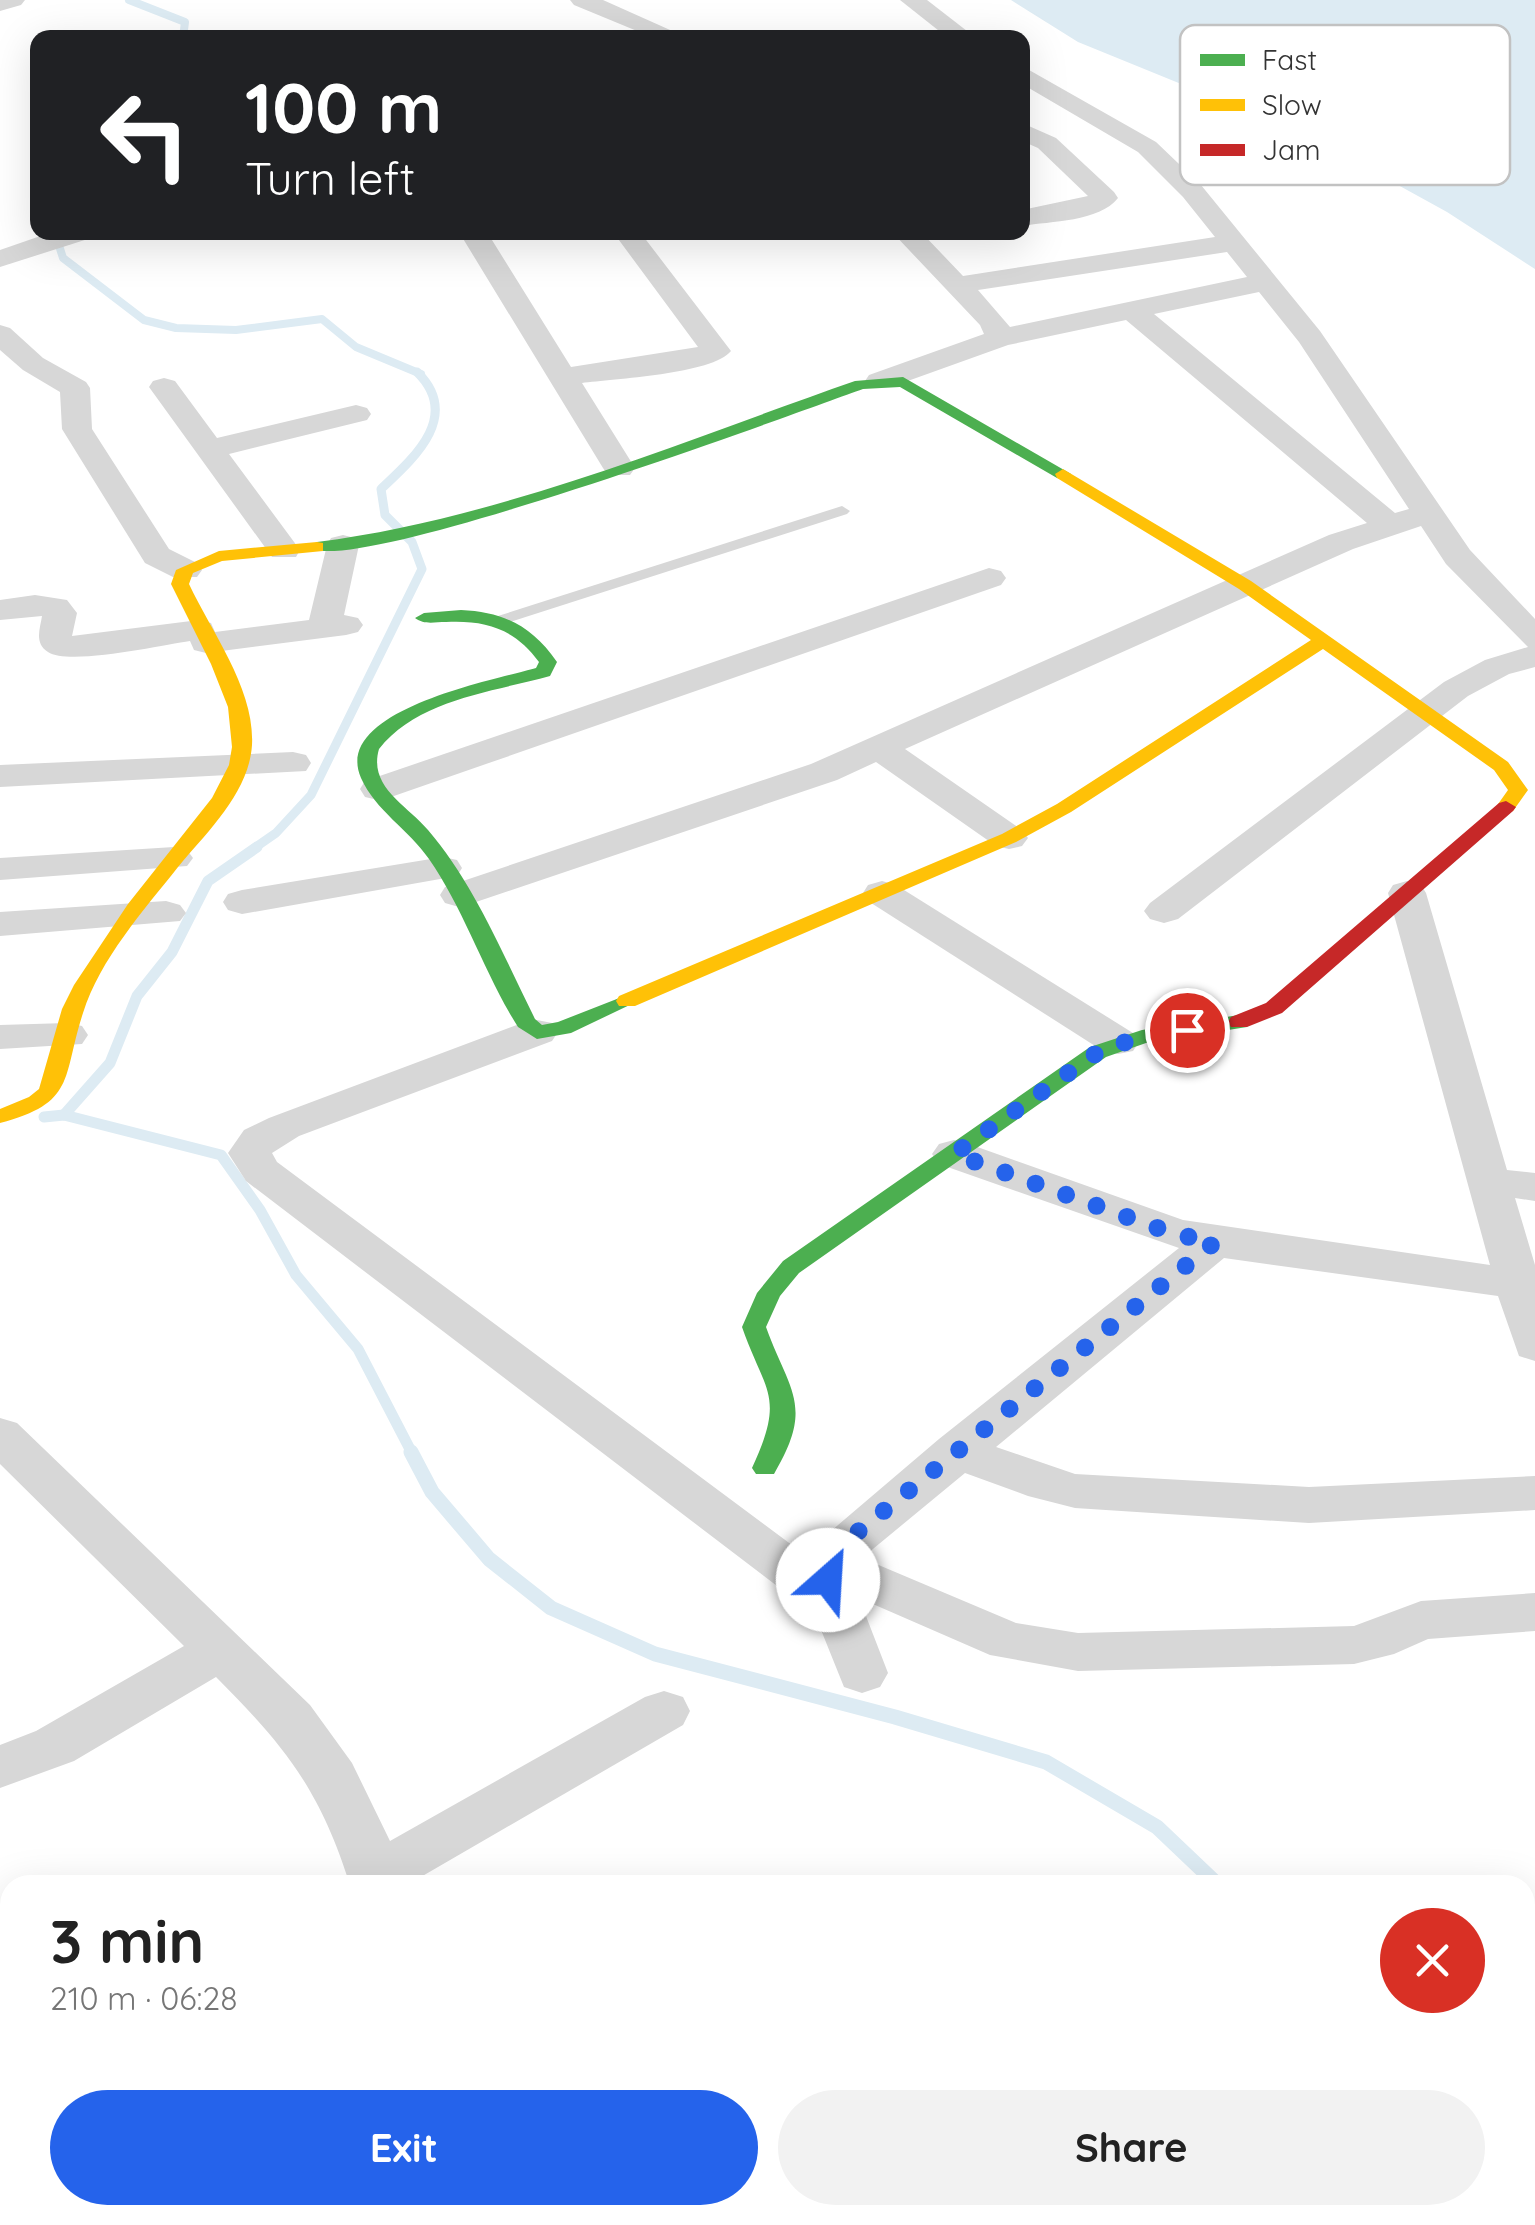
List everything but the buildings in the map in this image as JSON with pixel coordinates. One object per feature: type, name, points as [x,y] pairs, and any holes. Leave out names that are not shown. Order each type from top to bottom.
[{"type":"street","points":[[0,4],[13,0]]},
{"type":"street","points":[[586,3],[625,0]]},
{"type":"street","points":[[912,0],[953,30]]},
{"type":"street","points":[[586,3],[655,30]]},
{"type":"street","points":[[1030,79],[1147,147],[1180,179]]},
{"type":"street","points":[[1030,135],[1046,144],[1105,198],[1090,206],[1030,217]]},
{"type":"street","points":[[1186,185],[1310,337],[1458,557],[1535,639]]},
{"type":"street","points":[[11,255],[59,240]]},
{"type":"street","points":[[478,240],[619,468]]},
{"type":"street","points":[[562,377],[685,360],[716,351],[632,240]]},
{"type":"street","points":[[921,240],[957,286],[994,322],[1000,338]]},
{"type":"street","points":[[957,286],[1233,242]]},
{"type":"street","points":[[880,381],[1000,338],[1265,282]]},
{"type":"street","points":[[1133,311],[1388,524]]},
{"type":"street","points":[[0,334],[34,364],[75,388],[77,428],[158,556],[185,570]]},
{"type":"street","points":[[0,1116],[31,1107],[58,1083],[78,996],[148,914],[174,858],[237,767],[242,717],[180,584],[185,570],[219,556],[356,543],[435,526],[619,468],[860,384],[903,382],[1245,585],[1524,784],[1512,802],[1274,1008],[1251,1021],[1222,1028],[1151,1033],[1098,1052],[791,1266],[756,1312],[754,1333],[786,1411],[766,1468]]},
{"type":"street","points":[[164,388],[284,550]]},
{"type":"street","points":[[210,449],[356,414]]},
{"type":"street","points":[[242,902],[451,881],[749,798],[880,748],[1388,524],[1431,512]]},
{"type":"street","points":[[5,601],[56,607],[60,613],[55,637],[66,648],[335,626],[356,543]]},
{"type":"street","points":[[365,771],[989,578]]},
{"type":"street","points":[[365,771],[370,747],[404,718],[542,672],[548,662],[544,652],[504,618],[486,614],[424,618]]},
{"type":"street","points":[[1324,640],[1064,808],[1010,838],[563,1028],[537,1032],[284,1127],[259,1139],[250,1154],[260,1171],[831,1583],[1008,1641],[1078,1652],[1354,1644],[1376,1640],[1420,1620],[1535,1612]]},
{"type":"street","points":[[1164,911],[1476,676],[1535,656]]},
{"type":"street","points":[[880,748],[1010,838]]},
{"type":"street","points":[[0,776],[293,763]]},
{"type":"street","points":[[365,771],[422,836],[451,881],[526,1022],[537,1032]]},
{"type":"street","points":[[0,870],[174,858]]},
{"type":"street","points":[[1407,892],[1515,1284],[1534,1340]]},
{"type":"street","points":[[882,893],[1118,1042]]},
{"type":"street","points":[[0,924],[148,914]]},
{"type":"street","points":[[0,1038],[67,1035]]},
{"type":"street","points":[[954,1154],[1174,1234],[1515,1284]]},
{"type":"street","points":[[1488,1181],[1535,1187]]},
{"type":"street","points":[[831,1583],[956,1452],[1215,1242]]},
{"type":"street","points":[[0,1435],[292,1719],[326,1762],[347,1797],[374,1875]]},
{"type":"street","points":[[956,1452],[1075,1491],[1310,1505],[1535,1493]]},
{"type":"street","points":[[831,1583],[862,1674]]},
{"type":"street","points":[[0,1766],[56,1746],[222,1649]]},
{"type":"street","points":[[385,1875],[664,1711]]},
{"type":"lane","points":[[504,618],[842,511]]},
{"type":"shaded area","points":[[1011,0],[1535,0],[1535,269],[1398,185],[1510,185],[1510,25],[1180,25],[1180,84],[1078,42]]},
{"type":"waterway","points":[[129,0],[185,22],[184,30]]},
{"type":"waterway","points":[[57,240],[63,258],[144,320],[176,328],[236,330],[322,319],[356,347],[417,373]]},
{"type":"waterway","points":[[253,849],[276,833],[311,795],[422,569],[412,542],[385,515],[381,489],[419,450],[434,420],[430,388],[417,373]]},
{"type":"waterway","points":[[64,1115],[110,1063],[137,996],[172,952],[208,881],[257,847]]},
{"type":"waterway","points":[[44,1117],[64,1115]]},
{"type":"waterway","points":[[64,1115],[221,1155],[260,1210],[296,1275],[358,1349],[413,1455]]},
{"type":"waterway","points":[[411,1452],[432,1492],[489,1559],[551,1608],[655,1654],[895,1717],[1046,1762],[1157,1827],[1207,1875]]},
{"type":"traffic: fast","points":[[317,547],[430,527],[504,506],[861,384],[903,382],[1063,474]]},
{"type":"traffic: fast","points":[[424,618],[494,619],[523,633],[548,662],[543,672],[448,698],[401,718],[370,748],[366,761],[373,784],[421,834],[452,878],[526,1022],[537,1032],[563,1028],[627,1001]]},
{"type":"traffic: fast","points":[[765,1468],[780,1428],[783,1403],[778,1377],[754,1327],[769,1293],[791,1267],[1098,1052],[1142,1037],[1239,1022]]},
{"type":"traffic: slow","points":[[1063,474],[1245,585],[1501,766],[1518,790],[1506,807]]},
{"type":"traffic: slow","points":[[0,1116],[22,1110],[47,1093],[59,1067],[73,1009],[85,985],[136,908],[211,815],[238,765],[242,727],[237,707],[180,584],[185,570],[219,556],[317,547]]},
{"type":"traffic: slow","points":[[627,1001],[1009,838],[1064,808],[1324,640]]},
{"type":"traffic: jam","points":[[1239,1022],[1274,1008],[1506,807]]},
{"type":"route","points":[[828,1580],[824,1562],[838,1548],[1215,1242],[1174,1234],[954,1154],[1098,1052],[1151,1033],[1187,1030]]}]
